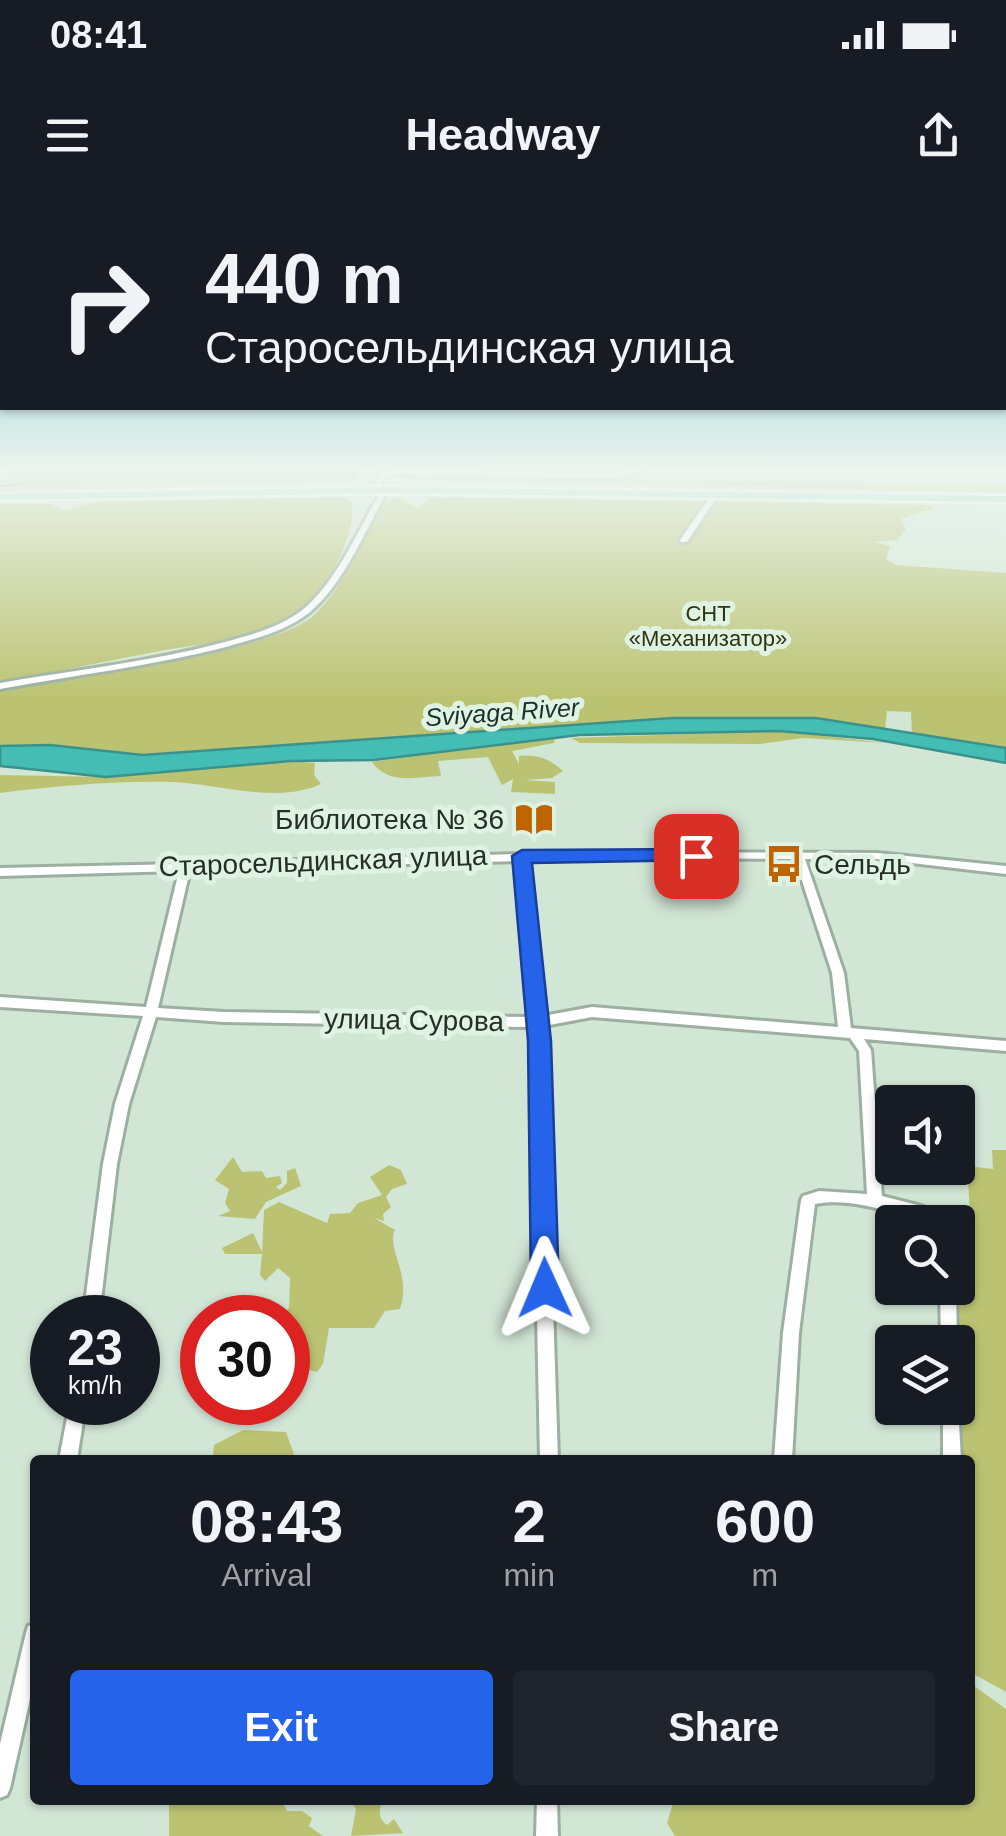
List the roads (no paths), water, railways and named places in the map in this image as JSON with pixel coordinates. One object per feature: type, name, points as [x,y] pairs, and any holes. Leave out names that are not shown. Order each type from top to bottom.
[{"type":"street","points":[[0,686],[220,646],[286,624],[322,592],[348,546]]},
{"type":"street","points":[[522,856],[538,1022],[549,1455]]},
{"type":"street","name":"Старосельдинская улица","points":[[0,872],[522,856],[894,857],[1006,870]]},
{"type":"street","points":[[799,856],[838,973],[849,1034],[865,1050],[875,1203]]},
{"type":"street","points":[[94,1295],[110,1164],[122,1104],[150,1015],[186,865]]},
{"type":"street","points":[[134,1013],[153,996]]},
{"type":"street","name":"улица Сурова","points":[[0,1002],[150,1015],[538,1022],[592,1012],[1006,1046]]},
{"type":"street","points":[[783,1455],[805,1208],[815,1196],[884,1205]]},
{"type":"street","points":[[69,1455],[74,1425]]},
{"type":"street","points":[[951,1425],[952,1455]]},
{"type":"street","points":[[0,1788],[30,1656]]},
{"type":"street","points":[[546,1805],[547,1836]]},
{"type":"water","points":[[672,718],[816,718],[1006,748],[1006,763],[873,739],[779,731],[579,735],[374,760],[291,761],[106,777],[0,766],[0,746],[50,745],[143,755]]},
{"type":"place","name":"Библиотека № 36","points":[[534,819]]},
{"type":"place","name":"Сельдь","points":[[784,864]]},
{"type":"park label","name":"СНТ «Механизатор»","points":[[708,626]]},
{"type":"water label","name":"Sviyaga River","points":[[502,712]]}]
